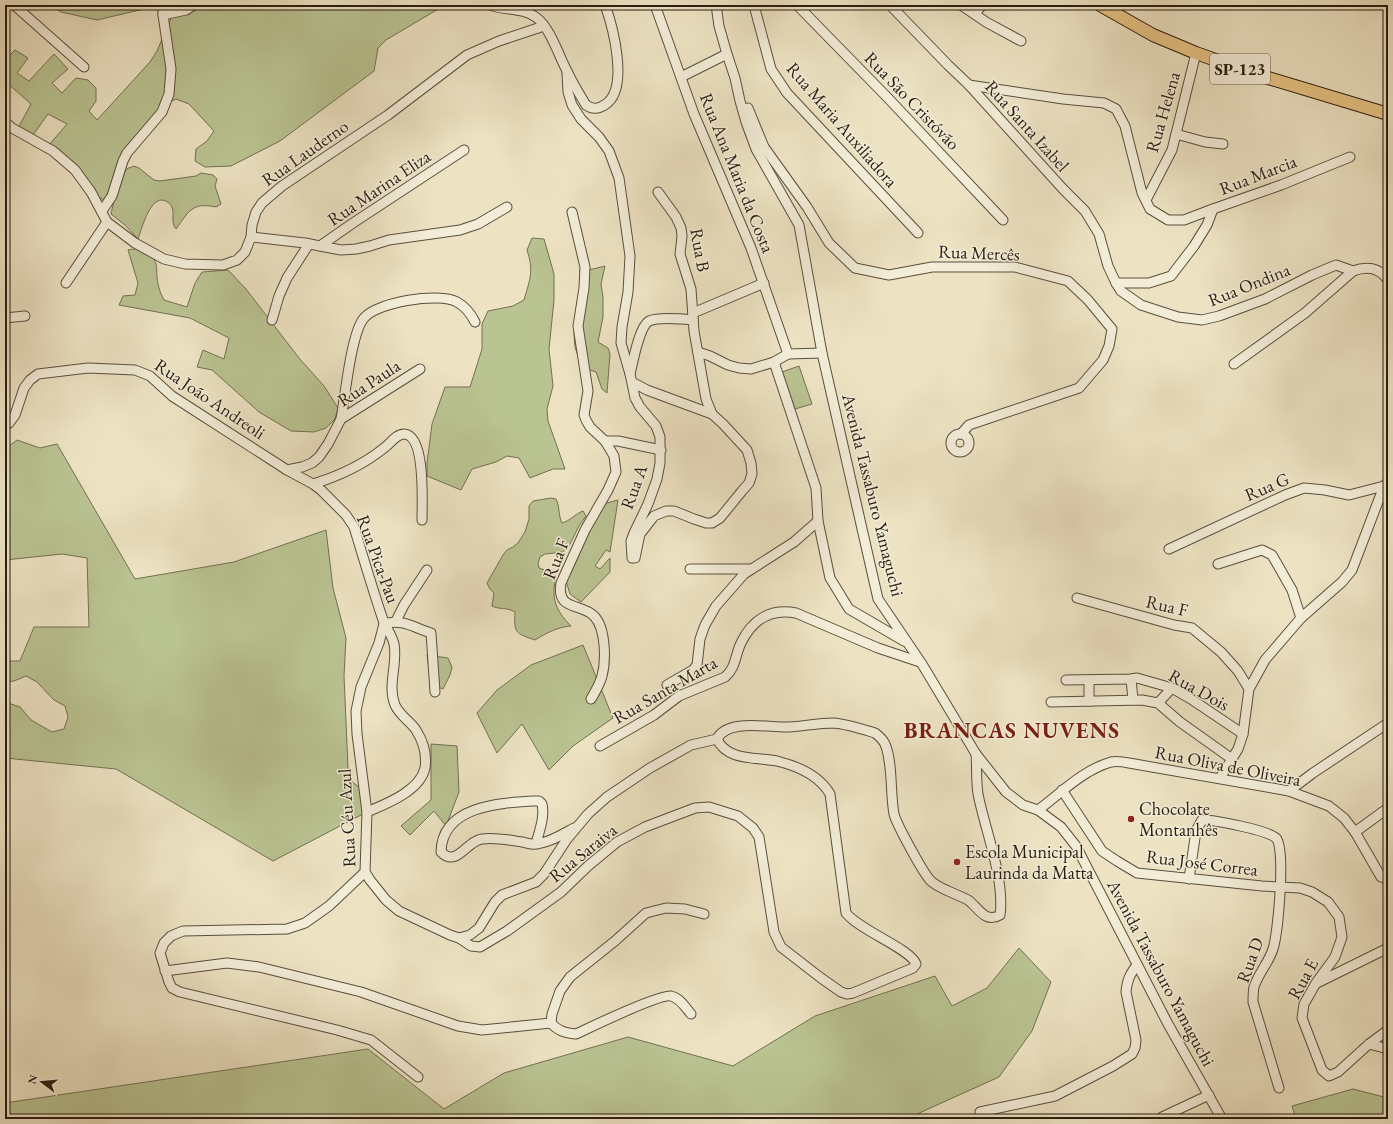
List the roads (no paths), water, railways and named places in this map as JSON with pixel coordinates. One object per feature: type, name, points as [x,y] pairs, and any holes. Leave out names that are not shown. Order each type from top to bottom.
[{"type":"main road","name":"SP-123","points":[[1100,5],[1153,35],[1196,53],[1255,74],[1388,114]]},
{"type":"street","points":[[14,5],[84,67]]},
{"type":"street","points":[[102,212],[112,196],[127,153],[162,112],[169,94],[171,69],[167,11],[163,5]]},
{"type":"street","points":[[167,11],[186,10],[194,5]]},
{"type":"street","points":[[490,5],[521,10],[537,18],[544,26],[558,49],[567,73],[586,105],[596,109],[610,101],[615,92],[618,80],[615,46],[609,16],[605,5]]},
{"type":"street","name":"Rua Ana Maria da Costa","points":[[656,5],[694,114],[751,248],[788,354]]},
{"type":"street","name":"Avenida Tassaburo Yamaguchi","points":[[716,5],[719,26],[736,78],[740,101],[756,149],[799,225],[822,353],[878,599],[920,662],[976,754],[1006,792],[1023,805],[1038,810],[1061,827],[1076,846],[1168,1024],[1222,1119]]},
{"type":"street","name":"Rua Maria Auxiliadora","points":[[756,5],[755,9],[771,69],[787,92],[918,233]]},
{"type":"street","name":"Rua São Cristóvão","points":[[797,5],[887,97],[1003,220]]},
{"type":"street","name":"Rua Santa Izabel","points":[[890,5],[948,65],[969,84],[1063,189],[1085,211],[1099,234],[1108,266],[1116,283]]},
{"type":"street","points":[[961,5],[1021,41]]},
{"type":"street","points":[[975,14],[982,5]]},
{"type":"street","name":"Rua Lauderno","points":[[108,222],[135,243],[164,259],[186,264],[223,265],[237,260],[245,252],[251,237],[252,225],[256,212],[262,203],[282,186],[388,115],[467,55],[499,41],[544,26]]},
{"type":"street","name":"Rua Helena","points":[[1146,200],[1172,150],[1196,53]]},
{"type":"street","points":[[681,77],[727,54]]},
{"type":"street","name":"Rua A","points":[[567,73],[568,92],[572,105],[581,119],[599,137],[609,151],[619,178],[630,256],[628,292],[621,343],[635,398],[640,407],[656,426],[660,437],[661,450],[657,479],[631,541],[632,558],[635,558],[640,534],[654,516],[666,511],[674,511],[706,523],[712,523],[720,518],[749,482],[752,474],[751,463],[747,450],[712,414]]},
{"type":"street","name":"Rua Mercês","points":[[736,78],[764,147],[807,207],[829,243],[855,268],[889,275],[932,267],[1015,267],[1068,281],[1088,300],[1112,330],[1109,346],[1103,360],[1079,388],[969,425],[960,434]]},
{"type":"street","points":[[969,84],[1104,103],[1116,109],[1125,126],[1142,193],[1150,209],[1168,220],[1184,220],[1213,209]]},
{"type":"street","points":[[5,122],[12,128],[53,151],[75,170],[91,192],[108,222],[66,284]]},
{"type":"street","points":[[1176,134],[1205,142],[1223,144]]},
{"type":"street","name":"Rua Marina Eliza","points":[[251,237],[320,246],[464,150]]},
{"type":"street","name":"Rua Marcia","points":[[1116,283],[1149,283],[1171,276],[1194,246],[1207,225],[1213,209],[1281,185],[1350,157]]},
{"type":"street","name":"Rua B","points":[[658,192],[676,217],[681,228],[682,236],[680,254],[691,289],[698,352],[706,399],[712,414]]},
{"type":"street","points":[[320,246],[341,250],[356,249],[389,240],[460,230],[478,224],[507,207]]},
{"type":"street","name":"Rua F","points":[[572,212],[585,267],[584,288],[578,326],[588,391],[584,415],[590,427],[605,441],[614,456],[616,472],[608,490],[585,530],[561,583],[560,591],[562,599],[570,605],[594,616],[599,625],[603,638],[602,678],[591,699]]},
{"type":"street","points":[[272,320],[279,296],[287,278],[309,244]]},
{"type":"street","name":"Rua Ondina","points":[[1116,283],[1121,291],[1141,305],[1178,317],[1202,320],[1219,316],[1265,299],[1312,275],[1336,265],[1353,271],[1360,268],[1371,268],[1378,270],[1388,280]]},
{"type":"street","points":[[1234,364],[1305,313],[1353,271]]},
{"type":"street","points":[[712,414],[647,390],[631,378],[640,337],[645,325],[650,321],[693,316],[764,283]]},
{"type":"street","points":[[341,419],[357,331],[364,318],[374,311],[395,303],[435,298],[456,302],[470,313],[475,322]]},
{"type":"street","points":[[5,318],[24,316]]},
{"type":"street","points":[[698,352],[728,365],[751,369],[774,362],[788,354],[822,353]]},
{"type":"street","points":[[774,362],[816,488],[818,520],[830,578],[849,609],[907,643]]},
{"type":"street","name":"Rua João Andreoli","points":[[5,426],[15,415],[24,388],[30,380],[38,374],[88,368],[135,370],[150,376],[172,396],[301,478]]},
{"type":"street","name":"Rua Paula","points":[[287,470],[312,463],[319,457],[328,444],[341,419],[420,369]]},
{"type":"street","points":[[313,484],[339,476],[356,468],[385,448],[399,435],[405,434],[410,436],[416,443],[420,459],[422,478],[422,520]]},
{"type":"street","points":[[605,441],[618,441],[661,450]]},
{"type":"street","name":"Rua Pica-Pau","points":[[301,478],[321,490],[346,515],[354,527],[384,624],[394,644],[395,660],[392,690],[395,704],[400,714],[416,730],[424,747],[425,767],[421,779],[413,788],[367,812]]},
{"type":"street","points":[[1220,778],[1238,749],[1243,734],[1249,689],[1265,660],[1302,618],[1342,582],[1352,570],[1386,484]]},
{"type":"street","name":"Rua G","points":[[1169,549],[1285,495],[1304,488],[1349,495],[1386,484]]},
{"type":"street","points":[[667,685],[693,670],[696,665],[700,640],[705,625],[716,606],[744,574],[794,542],[818,520]]},
{"type":"street","points":[[1218,564],[1262,550],[1272,555],[1292,590],[1302,618]]},
{"type":"street","points":[[690,569],[751,569]]},
{"type":"street","points":[[396,621],[404,605],[427,570]]},
{"type":"street","name":"Rua F","points":[[1077,598],[1174,626],[1192,628],[1221,652],[1238,671],[1249,689]]},
{"type":"street","name":"Rua Santa Marta","points":[[600,746],[654,715],[679,696],[725,677],[735,663],[741,644],[753,624],[763,617],[785,611],[796,613],[878,648],[920,662]]},
{"type":"street","points":[[384,624],[396,621],[402,622],[431,633],[435,692]]},
{"type":"street","name":"Rua Céu Azul","points":[[384,624],[379,643],[361,687],[356,711],[357,734],[367,812],[365,872],[386,900],[399,911],[459,938]]},
{"type":"street","name":"Rua Dois","points":[[1066,680],[1137,678],[1172,688],[1243,734]]},
{"type":"street","points":[[1131,679],[1133,700]]},
{"type":"street","points":[[1089,680],[1089,701]]},
{"type":"street","points":[[1158,703],[1172,688]]},
{"type":"street","points":[[1051,702],[1142,700],[1158,703],[1180,722],[1232,759]]},
{"type":"street","points":[[459,938],[470,935],[479,928],[495,902],[502,895],[536,882],[544,874],[567,839],[588,814],[607,797],[650,768],[691,746],[717,739],[719,734],[724,730],[751,724],[787,727],[833,723],[875,733],[885,744],[889,764],[894,814],[925,874],[932,882],[969,901],[982,914],[991,918],[996,917],[1000,915],[1001,905],[997,873],[978,793],[976,754]]},
{"type":"street","points":[[1289,791],[1313,773],[1388,723]]},
{"type":"street","name":"Rua Saraiva","points":[[459,938],[471,946],[480,946],[507,931],[561,892],[588,866],[617,842],[645,827],[695,808],[709,807],[738,816],[753,828],[759,837],[774,932],[781,947],[840,992],[847,994],[853,993],[913,968],[916,964],[914,960],[906,953],[858,924],[846,913],[830,794],[826,787],[809,773],[794,766],[776,761],[735,755],[725,750],[717,739]]},
{"type":"street","name":"Rua Oliva de Oliveira","points":[[1038,810],[1062,790],[1091,771],[1112,762],[1129,763],[1289,791],[1329,806],[1344,818],[1355,832],[1381,877],[1388,879]]},
{"type":"street","name":"Rua José Correa","points":[[1062,790],[1102,851],[1116,861],[1138,873],[1280,888]]},
{"type":"street","points":[[536,844],[543,819],[542,804],[539,801],[520,802],[487,806],[458,817],[446,831],[440,852],[451,858],[458,855],[481,838],[503,839],[536,844],[548,842],[579,825]]},
{"type":"street","points":[[1355,832],[1388,808]]},
{"type":"street","name":"Rua D","points":[[1188,879],[1196,831],[1202,820],[1212,820],[1268,833],[1276,838],[1280,847],[1279,920],[1273,949],[1254,987],[1253,1002],[1279,1088]]},
{"type":"street","points":[[365,872],[329,906],[305,923],[287,928],[183,931],[171,936],[164,943],[160,953],[172,988],[180,992],[337,1030],[371,1040],[418,1077]]},
{"type":"street","name":"Rua E","points":[[1280,888],[1300,888],[1312,892],[1328,902],[1339,917],[1342,937],[1335,957],[1316,983],[1304,1004],[1302,1018],[1322,1070],[1329,1076],[1338,1072],[1369,1044]]},
{"type":"street","points":[[691,1014],[677,998],[669,996],[651,1001],[576,1034],[557,1030],[551,1023],[552,1014],[560,991],[570,977],[615,941],[646,913],[666,908],[704,914]]},
{"type":"street","points":[[1316,983],[1388,948]]},
{"type":"street","points":[[165,971],[228,964],[259,967],[361,992],[458,1026],[482,1030],[551,1023]]},
{"type":"street","points":[[980,1112],[1055,1096],[1113,1066],[1132,1054],[1135,1048],[1136,1040],[1126,992],[1129,976],[1137,965]]},
{"type":"street","points":[[1369,1044],[1388,1030]]},
{"type":"street","points":[[1369,1044],[1388,1049]]},
{"type":"street","points":[[1162,1117],[1209,1095]]},
{"type":"place","name":"Chocolate Montanhês","points":[[1131,819]]},
{"type":"place","name":"Escola Municipal Laurinda da Matta","points":[[957,862]]},
{"type":"district","name":"BRANCAS NUVENS","points":[[1012,730]]}]
